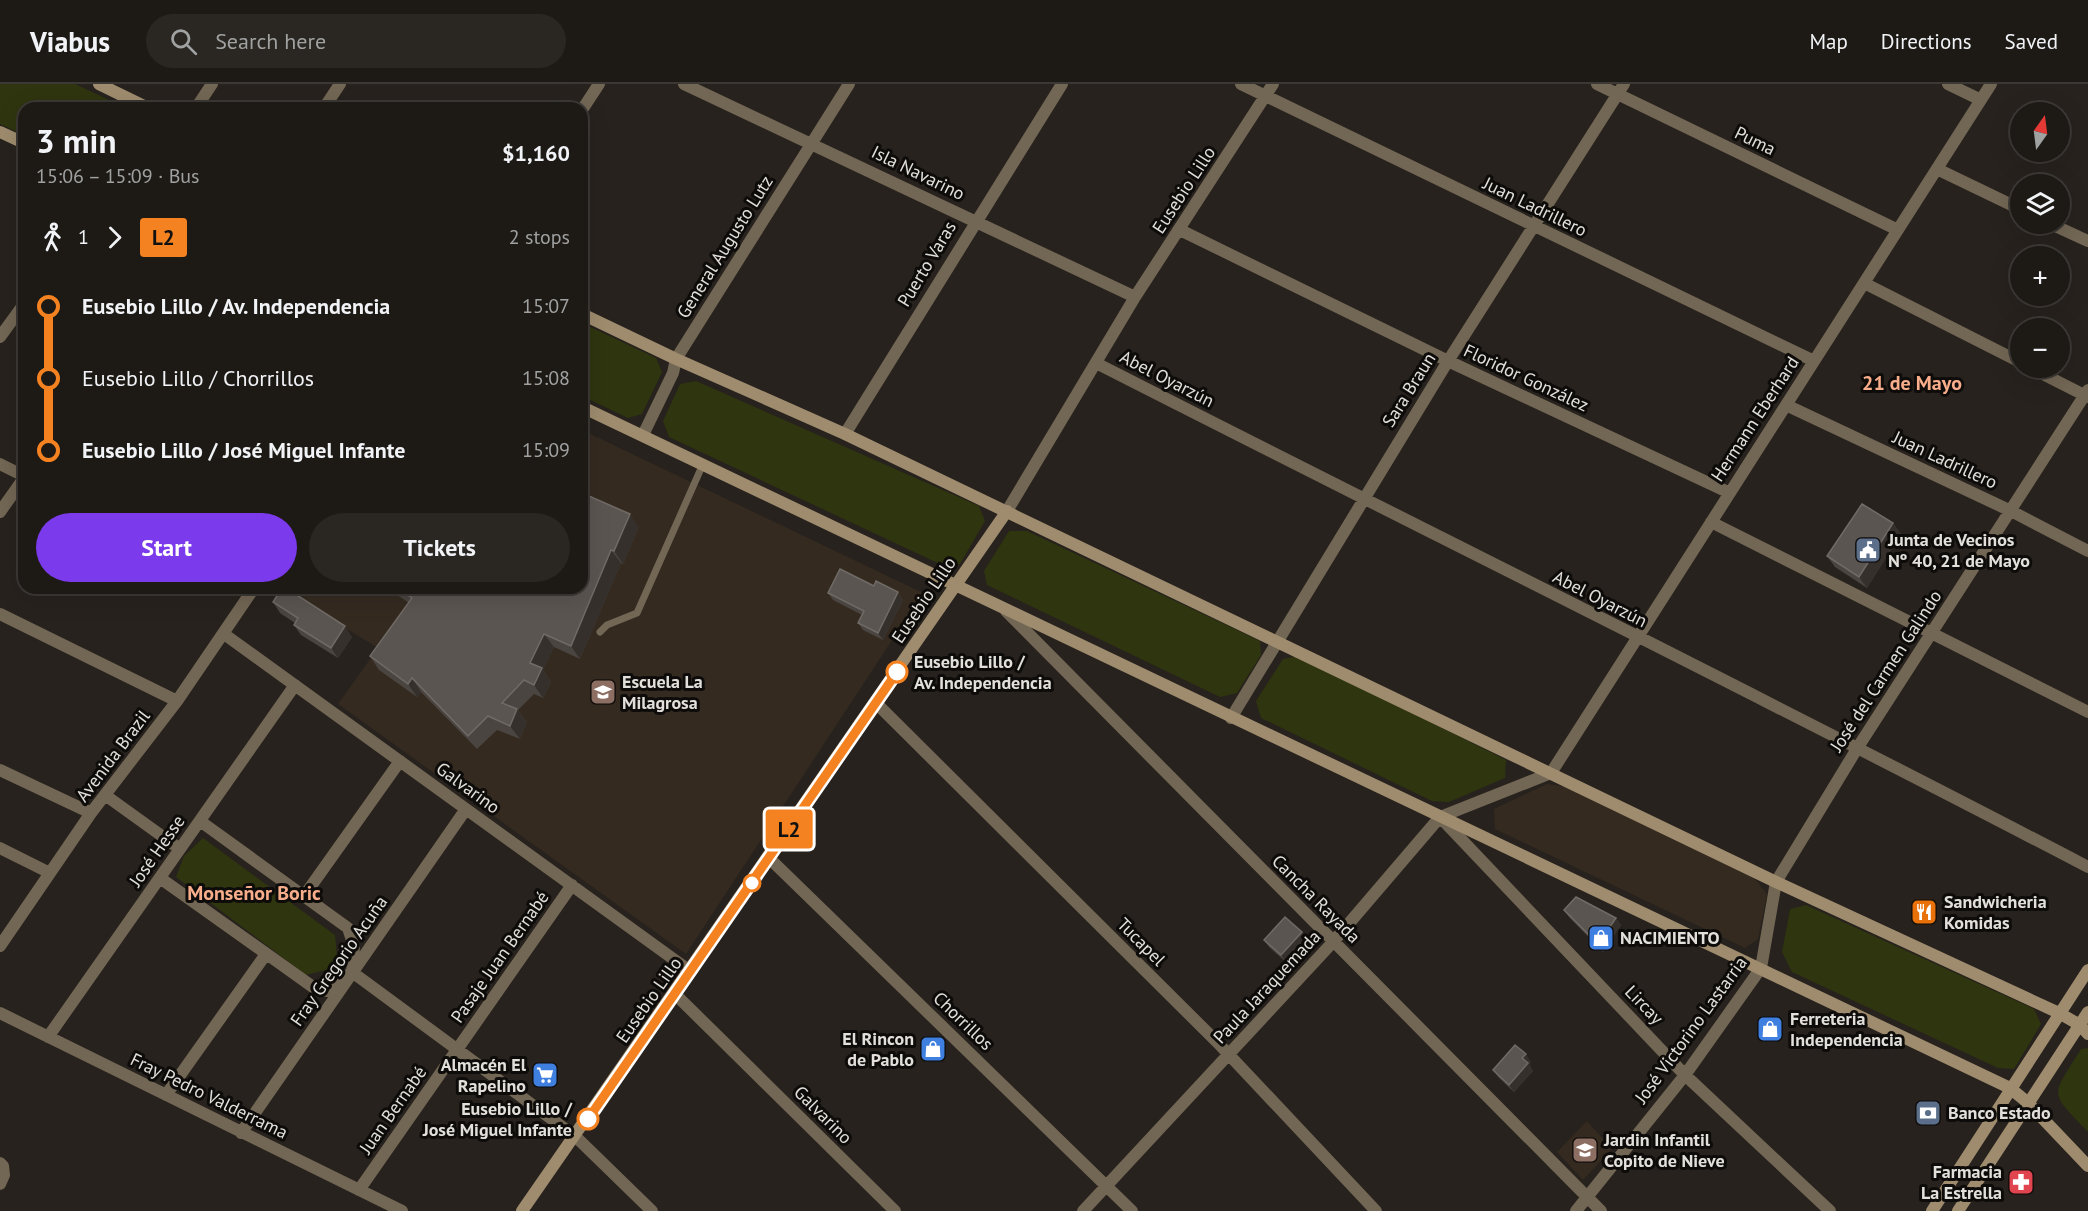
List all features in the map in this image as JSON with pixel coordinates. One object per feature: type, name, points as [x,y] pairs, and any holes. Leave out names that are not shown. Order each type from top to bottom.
[{"type":"main road","points":[[99,84],[136,102]]},
{"type":"main road","points":[[0,132],[18,140]]},
{"type":"main road","points":[[588,317],[676,359],[845,434],[1278,640],[1776,882],[2059,1013],[2084,1030]]},
{"type":"main road","points":[[588,410],[954,587],[2010,1088],[2027,1102],[2088,1166]]},
{"type":"main road","name":"Eusebio Lillo","points":[[522,1211],[576,1137],[1007,511]]},
{"type":"main road","points":[[1932,1211],[2088,970]]},
{"type":"main road","points":[[1958,1211],[2027,1102],[2084,1030],[2088,1012]]},
{"type":"street","points":[[200,102],[212,84]]},
{"type":"street","points":[[328,102],[340,84]]},
{"type":"street","points":[[587,102],[599,84]]},
{"type":"street","name":"Isla Navarino","points":[[684,84],[813,142],[1135,297]]},
{"type":"street","name":"General Augusto Lutz","points":[[643,435],[673,373],[676,359],[849,84]]},
{"type":"street","name":"Puerto Varas","points":[[845,434],[1062,84]]},
{"type":"street","name":"Juan Ladrillero","points":[[1241,84],[1814,361]]},
{"type":"street","name":"Eusebio Lillo","points":[[1007,511],[1135,297],[1273,84]]},
{"type":"street","name":"Puma","points":[[1597,84],[1621,89],[1898,230]]},
{"type":"street","points":[[1948,84],[1981,100]]},
{"type":"street","name":"Hermann Eberhard","points":[[1551,773],[1991,84]]},
{"type":"street","name":"Sara Braun","points":[[1231,718],[1448,361],[1621,89]]},
{"type":"street","points":[[1937,169],[2010,204]]},
{"type":"street","name":"Floridor González","points":[[1180,230],[1448,361],[1730,493]]},
{"type":"street","points":[[2070,233],[2088,241]]},
{"type":"street","points":[[1864,283],[2010,357]]},
{"type":"street","points":[[0,337],[18,312]]},
{"type":"street","name":"Abel Oyarzún","points":[[1096,363],[1637,638],[1858,747],[2088,867]]},
{"type":"street","points":[[2053,378],[2087,394]]},
{"type":"street","name":"José del Carmen Galindo","points":[[1776,882],[1858,747],[2087,394]]},
{"type":"street","name":"Juan Ladrillero","points":[[1786,405],[2011,511],[2088,551]]},
{"type":"street","points":[[0,464],[18,474]]},
{"type":"street","points":[[0,512],[18,486]]},
{"type":"street","points":[[1711,522],[1932,631],[2088,712]]},
{"type":"street","name":"Avenida Brazil","points":[[0,946],[91,813],[177,701],[250,594]]},
{"type":"street","name":"Cancha Rayada","points":[[1005,611],[1601,1211]]},
{"type":"street","points":[[0,614],[177,701]]},
{"type":"street","name":"Galvarino","points":[[224,634],[690,971]]},
{"type":"street","name":"José Hesse","points":[[48,1037],[295,685]]},
{"type":"street","name":"Tucapel","points":[[876,703],[1229,1055],[1377,1211]]},
{"type":"street","points":[[304,896],[400,761]]},
{"type":"street","points":[[0,770],[91,813]]},
{"type":"street","name":"Paula Jaraquemada","points":[[1083,1211],[1333,942],[1440,817],[1551,773]]},
{"type":"street","points":[[105,795],[180,849]]},
{"type":"street","name":"Fray Gregorio Acuña","points":[[241,1133],[466,809]]},
{"type":"street","name":"Lircay","points":[[1440,817],[1685,1075],[1830,1211]]},
{"type":"street","points":[[160,878],[313,987],[327,991],[352,972],[354,946],[348,928],[200,821]]},
{"type":"street","points":[[0,848],[50,873]]},
{"type":"street","name":"Chorrillos","points":[[769,858],[1132,1211]]},
{"type":"street","name":"José Victorino Lastarria","points":[[1576,1211],[1685,1075],[1761,969],[1776,882]]},
{"type":"street","name":"Pasaje Juan Bernabé","points":[[457,1050],[572,885]]},
{"type":"street","points":[[166,1095],[266,954]]},
{"type":"street","points":[[352,972],[576,1137],[652,1211]]},
{"type":"street","name":"Galvarino","points":[[675,994],[896,1211]]},
{"type":"street","name":"Fray Pedro Valderrama","points":[[0,1013],[402,1211]]},
{"type":"street","name":"Juan Bernabé","points":[[359,1190],[457,1050]]},
{"type":"street","points":[[0,1184],[4,1175],[2,1165]]},
{"type":"lane","points":[[600,632],[607,625],[637,613],[703,464]]},
{"type":"shaded area","name":"Escuela La Milagrosa","points":[[588,433],[923,593],[686,954],[338,704],[378,648],[290,594],[588,594]]},
{"type":"shaded area","points":[[1547,784],[1569,787],[1754,878],[1767,894],[1758,939],[1745,948],[1495,829],[1494,809]]},
{"type":"shaded area","name":"Jardin Infantil Copito de Nieve","points":[[1587,1121],[1612,1149],[1583,1180],[1557,1152]]},
{"type":"green space","points":[[0,84],[75,84],[113,102],[18,102],[18,132],[0,124]]},
{"type":"green space","points":[[588,326],[656,358],[662,372],[642,414],[628,418],[588,399]]},
{"type":"green space","points":[[696,381],[979,506],[985,521],[960,564],[944,566],[669,437],[663,421],[680,384]]},
{"type":"green space","points":[[1009,531],[1027,531],[1260,641],[1261,655],[1237,693],[1220,697],[987,585],[984,571]]},
{"type":"green space","points":[[1298,656],[1506,760],[1505,778],[1449,802],[1432,801],[1261,718],[1256,701],[1283,659]]},
{"type":"green space","points":[[203,838],[335,935],[338,967],[306,975],[176,877],[184,856]]},
{"type":"green space","points":[[1806,905],[2034,1009],[2041,1024],[2014,1069],[1998,1068],[1792,972],[1782,952],[1790,909]]},
{"type":"green space","points":[[2088,1048],[2088,1132],[2066,1108],[2058,1093],[2059,1086],[2081,1049]]},
{"type":"building","points":[[588,496],[630,514],[614,551],[611,550],[571,646],[544,634],[530,663],[542,668],[534,685],[524,680],[502,703],[517,709],[510,726],[488,716],[468,736],[412,678],[408,684],[370,656],[412,598],[406,594],[588,594]]},
{"type":"building","name":"Junta de Vecinos Nº 40, 21 de Mayo","points":[[1862,504],[1893,523],[1859,577],[1827,556]]},
{"type":"building","points":[[840,569],[874,586],[876,581],[898,592],[878,633],[858,623],[864,611],[828,593]]},
{"type":"building","points":[[278,594],[295,594],[345,626],[331,648],[294,625],[298,618],[273,602]]},
{"type":"building","name":"NACIMIENTO","points":[[1576,897],[1616,918],[1598,944],[1564,910]]},
{"type":"building","points":[[1285,917],[1302,932],[1281,955],[1264,940]]},
{"type":"building","points":[[1515,1045],[1526,1054],[1522,1058],[1528,1063],[1509,1085],[1493,1070]]},
{"type":"bus line","name":"L2","points":[[588,1119],[897,672]]},
{"type":"place","name":"Junta de Vecinos Nº 40, 21 de Mayo","points":[[1868,550]]},
{"type":"place","name":"Eusebio Lillo / Av. Independencia","points":[[897,672]]},
{"type":"place","name":"Escuela La Milagrosa","points":[[603,692]]},
{"type":"place","name":"Sandwicheria Komidas","points":[[1924,912]]},
{"type":"place","name":"NACIMIENTO","points":[[1601,938]]},
{"type":"place","name":"Ferreteria Independencia","points":[[1770,1029]]},
{"type":"place","name":"El Rincon de Pablo","points":[[933,1049]]},
{"type":"place","name":"Almacén El Rapelino","points":[[545,1075]]},
{"type":"place","name":"Banco Estado","points":[[1928,1113]]},
{"type":"place","name":"Eusebio Lillo / José Miguel Infante","points":[[588,1119]]},
{"type":"place","name":"Jardin Infantil Copito de Nieve","points":[[1585,1150]]},
{"type":"place","name":"Farmacia La Estrella","points":[[2021,1182]]},
{"type":"district","name":"21 de Mayo","points":[[1912,383]]},
{"type":"district","name":"Monseñor Boric","points":[[254,893]]}]
